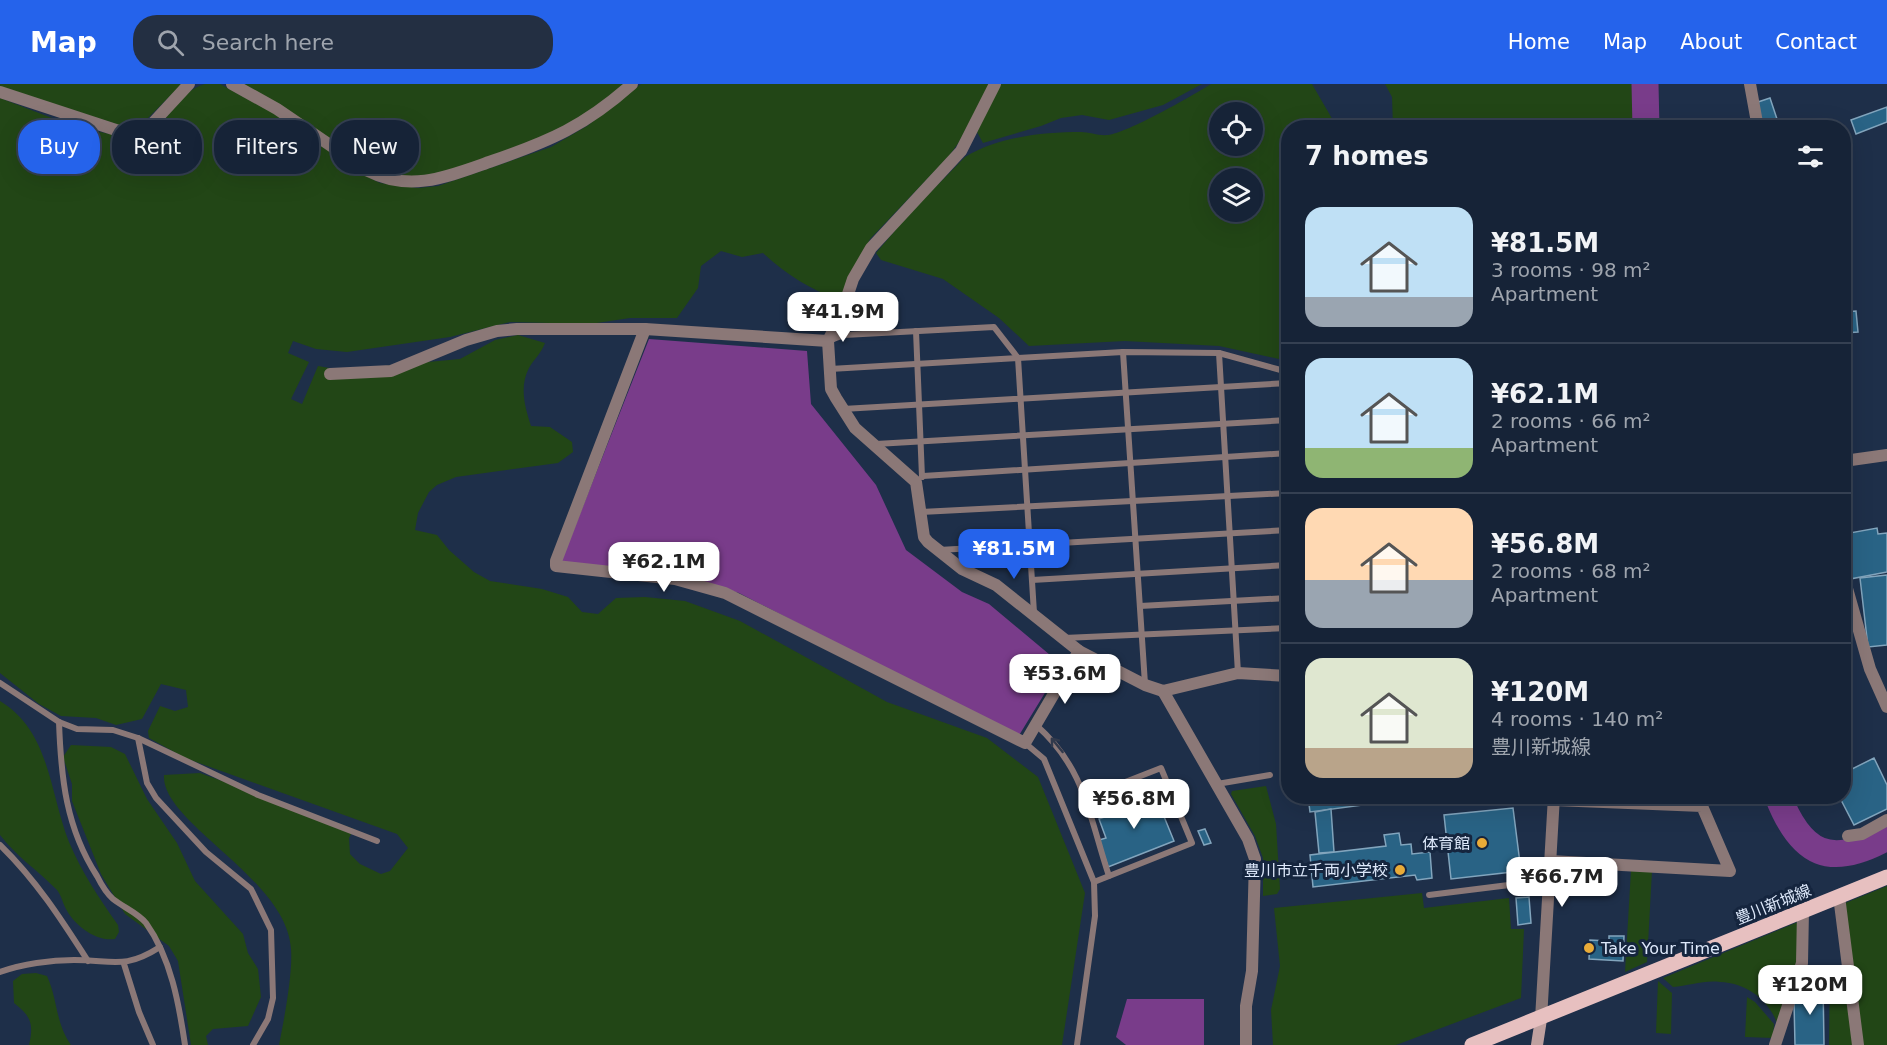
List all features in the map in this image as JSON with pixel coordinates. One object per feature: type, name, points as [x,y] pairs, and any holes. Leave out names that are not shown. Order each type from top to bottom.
[{"type":"main road","name":"豊川新城線","points":[[1472,1045],[1887,877]]},
{"type":"street","points":[[0,92],[45,109],[122,132],[152,124],[189,84]]},
{"type":"street","points":[[232,84],[277,109],[368,171],[382,178],[412,183],[445,178],[549,141],[584,122],[632,84]]},
{"type":"street","points":[[994,84],[962,151],[871,249],[853,279],[841,315],[828,341],[831,388],[855,428],[920,479],[924,537],[962,569],[996,585],[1079,651],[1145,685],[1163,691],[1238,673],[1281,676]]},
{"type":"street","points":[[1753,85],[1757,120]]},
{"type":"street","points":[[330,374],[391,371],[466,340],[496,331],[645,329],[828,341]]},
{"type":"street","points":[[645,329],[556,566],[675,579],[725,593],[1025,743],[1079,651]]},
{"type":"street","points":[[1851,460],[1887,455]]},
{"type":"street","points":[[1851,602],[1870,669],[1887,707]]},
{"type":"street","points":[[1163,691],[1248,839],[1255,859],[1252,971],[1246,1006],[1246,1045]]},
{"type":"street","points":[[1537,1045],[1541,1019],[1554,804]]},
{"type":"street","points":[[1550,861],[1730,871],[1702,806],[1665,804]]},
{"type":"street","points":[[1848,836],[1862,834],[1887,820]]},
{"type":"street","points":[[1839,896],[1858,1045]]},
{"type":"street","points":[[1776,1044],[1802,963],[1803,911]]},
{"type":"lane","points":[[828,341],[844,335],[994,327],[1018,358],[1034,615]]},
{"type":"lane","points":[[916,331],[922,441],[920,479],[1025,469],[1281,453]]},
{"type":"lane","points":[[1124,352],[1145,685]]},
{"type":"lane","points":[[830,369],[1124,352],[1219,353],[1281,370]]},
{"type":"lane","points":[[1219,353],[1238,673]]},
{"type":"lane","points":[[842,409],[1281,384]]},
{"type":"lane","points":[[873,444],[1281,420]]},
{"type":"lane","points":[[921,512],[1281,493]]},
{"type":"lane","points":[[938,550],[1281,530]]},
{"type":"lane","points":[[1032,580],[1281,565]]},
{"type":"lane","points":[[1140,606],[1281,598]]},
{"type":"lane","points":[[1063,638],[1281,628]]},
{"type":"lane","points":[[0,683],[59,722],[77,729],[113,730],[138,738],[258,795],[377,841]]},
{"type":"lane","points":[[59,722],[65,801],[78,836],[95,874],[111,898],[145,921],[160,947],[170,971],[185,1045]]},
{"type":"lane","points":[[1036,725],[1061,749],[1087,797],[1094,832],[1110,876]]},
{"type":"lane","points":[[138,738],[147,783],[156,798],[206,852],[251,889],[271,930],[273,998],[268,1018],[253,1045]]},
{"type":"lane","points":[[1025,743],[1044,759],[1094,882],[1095,916],[1077,1045]]},
{"type":"lane","points":[[1087,797],[1161,768],[1192,843],[1094,882]]},
{"type":"lane","points":[[1216,784],[1270,775]]},
{"type":"lane","points":[[0,845],[24,868],[51,903],[88,961]]},
{"type":"lane","points":[[1429,895],[1549,880]]},
{"type":"lane","points":[[0,972],[49,963],[88,961],[124,964],[143,958],[160,947]]},
{"type":"lane","points":[[124,964],[138,1012],[153,1045]]},
{"type":"green space","points":[[0,84],[182,84],[146,120],[112,120],[112,123],[0,87]]},
{"type":"green space","points":[[205,84],[220,84],[284,120],[214,120],[214,174],[319,174],[319,144],[331,153],[331,174],[362,174],[380,183],[418,188],[438,186],[551,147],[587,126],[641,84],[990,84],[949,156],[870,239],[840,300],[799,281],[763,253],[742,257],[721,251],[701,266],[698,288],[677,318],[630,318],[590,324],[510,322],[450,337],[347,352],[316,349],[293,341],[288,353],[309,362],[291,399],[302,404],[318,366],[341,370],[460,359],[495,340],[518,335],[545,343],[529,368],[524,382],[527,412],[531,426],[550,427],[572,442],[573,452],[558,463],[456,477],[437,485],[429,492],[418,513],[415,530],[437,535],[449,550],[474,572],[490,581],[542,589],[568,597],[582,612],[598,614],[616,598],[645,597],[685,601],[740,621],[887,702],[987,738],[1038,777],[1085,893],[1062,1045],[279,1045],[291,971],[291,949],[284,923],[269,899],[248,875],[182,812],[168,793],[164,775],[200,773],[354,829],[349,838],[350,854],[360,864],[381,874],[390,871],[408,848],[397,834],[185,758],[149,738],[148,731],[160,706],[175,711],[188,707],[186,690],[161,684],[142,719],[116,725],[96,718],[61,716],[39,704],[0,673],[0,98],[60,120],[18,120],[18,174],[100,174],[100,132],[112,134],[112,174],[202,174],[202,120],[163,120],[181,99],[195,88]]},
{"type":"green space","points":[[244,84],[625,84],[579,119],[548,136],[443,173],[419,178],[390,174],[419,174],[419,120],[331,120],[331,140],[319,132],[319,120],[300,120]]},
{"type":"green space","points":[[999,84],[1202,84],[1163,105],[1109,120],[1082,115],[1061,118],[983,143],[977,132]]},
{"type":"green space","points":[[1211,84],[1312,84],[1333,120],[1281,120],[1281,359],[1219,346],[1125,341],[1029,346],[999,318],[943,279],[881,260],[876,253],[909,214],[965,157],[978,150],[1021,137],[1081,132],[1108,135],[1129,128]]},
{"type":"green space","points":[[1385,84],[1642,84],[1636,120],[1393,120],[1392,97]]},
{"type":"green space","points":[[0,701],[16,714],[39,745],[69,842],[85,875],[118,925],[119,932],[115,939],[93,935],[74,921],[57,890],[0,835]]},
{"type":"green space","points":[[71,745],[111,747],[125,754],[147,799],[177,843],[195,881],[243,934],[248,953],[258,969],[261,997],[248,1026],[213,1029],[206,1036],[208,1045],[191,1045],[178,961],[169,946],[125,914],[101,874],[72,801],[72,784],[63,757]]},
{"type":"green space","points":[[1266,786],[1276,824],[1280,889],[1277,894],[1263,896],[1263,858],[1255,836],[1231,794],[1232,791]]},
{"type":"green space","points":[[1631,870],[1652,871],[1647,962],[1625,972]]},
{"type":"green space","points":[[1887,886],[1887,1045],[1861,1045],[1843,904]]},
{"type":"green space","points":[[1422,893],[1424,908],[1509,898],[1511,929],[1524,929],[1521,998],[1396,1045],[1273,1045],[1271,1010],[1280,966],[1274,908]]},
{"type":"green space","points":[[1798,922],[1798,961],[1777,1023],[1762,1000],[1739,985],[1702,982],[1673,987],[1663,978]]},
{"type":"green space","points":[[1844,965],[1854,1045],[1829,1045],[1830,966]]},
{"type":"green space","points":[[36,973],[47,976],[62,1028],[71,1045],[29,1045],[30,1021],[28,1016],[14,1003],[13,981],[22,974]]},
{"type":"green space","points":[[1658,981],[1672,993],[1671,1034],[1656,1033]]},
{"type":"green space","points":[[1747,997],[1755,1002],[1774,1024],[1773,1038],[1745,1037]]},
{"type":"shaded area","points":[[649,339],[807,351],[811,404],[876,485],[906,550],[962,592],[989,604],[1062,665],[1018,737],[739,593],[677,574],[561,562]]},
{"type":"shaded area","points":[[1127,999],[1204,999],[1204,1045],[1126,1045],[1116,1037]]},
{"type":"building","points":[[1770,98],[1777,120],[1761,120],[1755,103]]},
{"type":"building","points":[[1887,107],[1887,122],[1856,134],[1851,120]]},
{"type":"building","points":[[1851,311],[1856,311],[1858,332],[1851,332]]},
{"type":"building","points":[[1877,528],[1878,534],[1887,533],[1887,572],[1851,579],[1851,533]]},
{"type":"building","points":[[1887,575],[1887,645],[1868,647],[1860,578]]},
{"type":"building","points":[[1874,758],[1887,785],[1887,809],[1854,825],[1843,804],[1851,804],[1851,770]]},
{"type":"building","points":[[1146,792],[1149,800],[1156,797],[1174,841],[1108,867],[1099,840],[1106,838],[1099,819],[1128,808],[1125,801]]},
{"type":"building","points":[[1309,804],[1370,804],[1310,812]]},
{"type":"building","name":"体育館","points":[[1513,808],[1521,871],[1451,879],[1444,815]]},
{"type":"building","points":[[1331,809],[1334,852],[1319,853],[1315,812]]},
{"type":"building","points":[[1205,829],[1211,843],[1204,845],[1198,831]]},
{"type":"building","points":[[1399,833],[1401,845],[1411,844],[1412,854],[1430,852],[1432,878],[1417,880],[1415,875],[1313,887],[1310,855],[1386,846],[1384,835]]},
{"type":"building","points":[[1529,897],[1531,923],[1518,925],[1516,898]]},
{"type":"building","points":[[1609,936],[1624,936],[1623,961],[1589,959],[1590,940],[1609,941]]},
{"type":"building","points":[[1802,983],[1823,983],[1824,1045],[1795,1045],[1794,1002],[1803,1002]]},
{"type":"waterway","points":[[1645,84],[1646,120]]},
{"type":"waterway","points":[[1782,804],[1797,832],[1820,851],[1834,854],[1849,852],[1867,847],[1887,837]]},
{"type":"place","name":"体育館","points":[[1482,843]]},
{"type":"place","name":"豊川市立千両小学校","points":[[1400,870]]},
{"type":"place","name":"Take Your Time","points":[[1589,948]]}]
